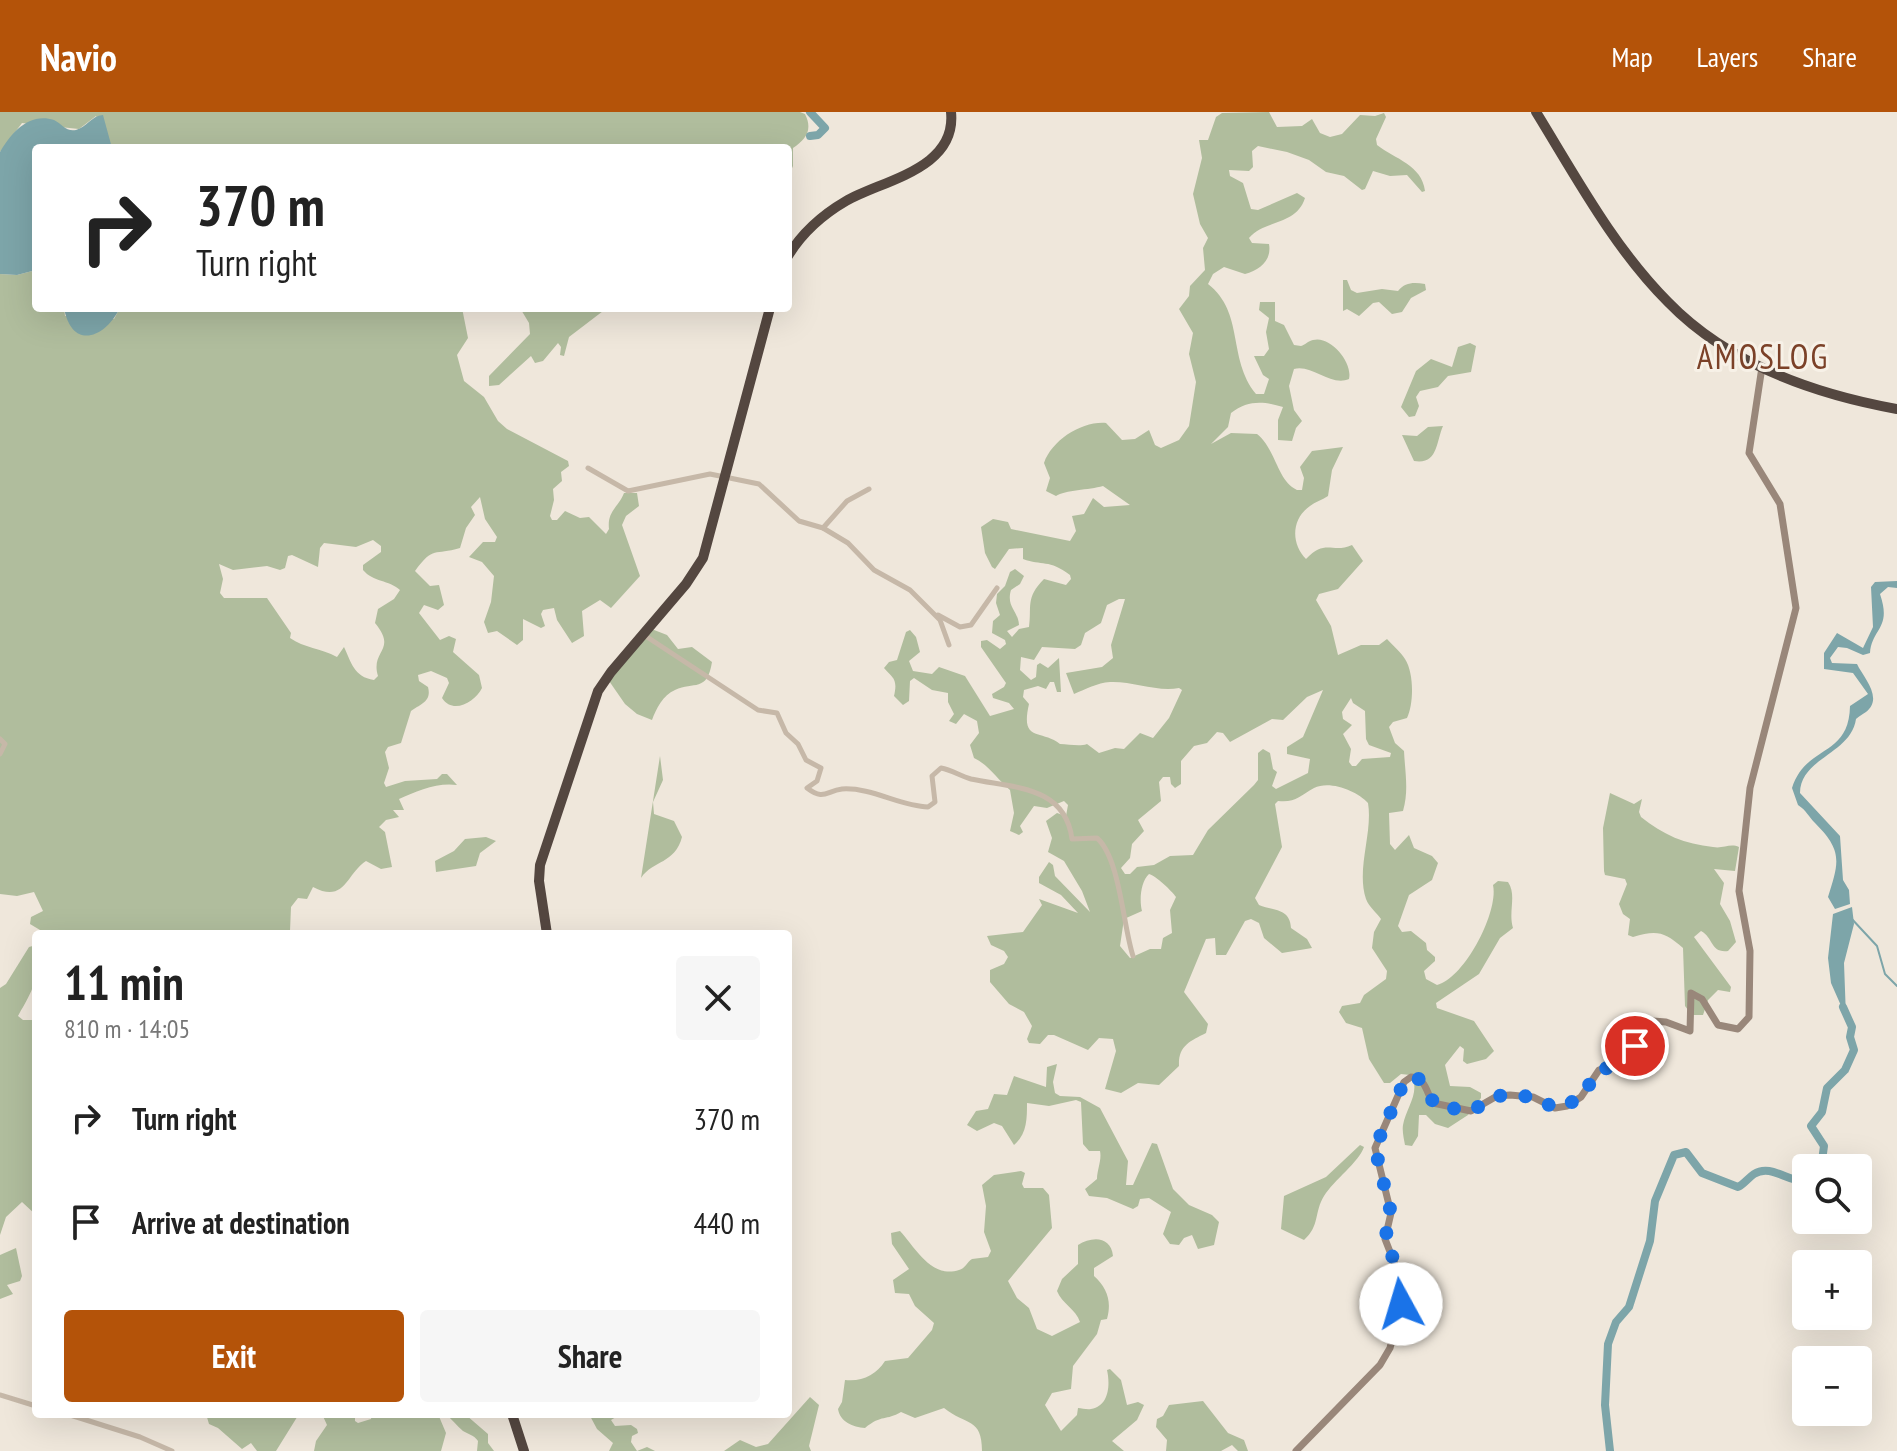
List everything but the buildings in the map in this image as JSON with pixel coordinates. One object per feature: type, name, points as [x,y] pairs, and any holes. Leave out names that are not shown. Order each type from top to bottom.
[{"type":"highway","points":[[792,251],[818,221],[844,202],[926,163],[938,152],[949,132],[951,112]]},
{"type":"highway","points":[[1536,112],[1642,274],[1696,327],[1762,367],[1817,389],[1897,409]]},
{"type":"highway","points":[[546,930],[539,881],[544,850],[594,700],[606,677],[698,567],[713,528],[769,312]]},
{"type":"highway","points":[[513,1418],[524,1451]]},
{"type":"street","points":[[1296,1451],[1380,1365],[1390,1348],[1405,1287],[1385,1239],[1391,1213],[1375,1148],[1404,1082],[1411,1077],[1418,1078],[1436,1106],[1467,1111],[1504,1095],[1533,1097],[1555,1108],[1563,1107],[1581,1097],[1599,1070],[1623,1062],[1653,1021],[1663,1021],[1690,1031],[1691,993],[1699,995],[1715,1023],[1723,1028],[1738,1029],[1749,1017],[1750,951],[1739,891],[1750,788],[1796,608],[1780,504],[1749,453],[1762,367]]},
{"type":"street","points":[[588,468],[630,491],[702,475],[725,476],[759,484],[799,521],[823,528],[850,545],[874,570],[906,587],[943,625],[949,645]]},
{"type":"street","points":[[823,528],[847,501],[869,489]]},
{"type":"street","points":[[933,612],[960,627],[967,627],[977,620],[997,588]]},
{"type":"street","points":[[643,634],[758,710],[777,713],[786,733],[798,744],[806,760],[821,768],[817,781],[807,788],[810,791],[825,795],[843,789],[928,807],[935,802],[932,776],[941,768],[962,777],[1010,785],[1043,796],[1065,813],[1073,840],[1097,838],[1104,846],[1133,956]]},
{"type":"street","points":[[0,739],[5,744],[0,754]]},
{"type":"street","points":[[0,1395],[32,1405]]},
{"type":"street","points":[[80,1418],[140,1437],[172,1451]]},
{"type":"green space","points":[[0,112],[800,112],[805,114],[808,125],[805,138],[793,148],[792,168],[792,144],[110,144],[96,116],[79,129],[22,123],[0,152]]},
{"type":"green space","points":[[1269,112],[1277,127],[1302,126],[1312,119],[1320,133],[1330,137],[1342,134],[1360,115],[1384,113],[1386,117],[1376,139],[1377,145],[1413,169],[1423,182],[1425,191],[1422,192],[1407,175],[1390,176],[1373,171],[1362,190],[1344,176],[1326,172],[1309,160],[1258,146],[1252,151],[1253,167],[1249,171],[1229,170],[1230,176],[1243,183],[1251,209],[1258,210],[1297,193],[1305,198],[1301,207],[1288,218],[1263,228],[1249,238],[1252,243],[1269,244],[1269,255],[1260,267],[1245,274],[1224,267],[1213,274],[1208,284],[1227,308],[1241,366],[1256,394],[1264,394],[1269,379],[1263,375],[1254,356],[1264,356],[1269,349],[1266,332],[1269,318],[1259,310],[1260,302],[1275,302],[1275,321],[1284,325],[1294,345],[1301,346],[1313,340],[1326,342],[1339,351],[1347,365],[1349,379],[1342,381],[1301,368],[1294,369],[1289,386],[1294,410],[1302,421],[1292,441],[1278,440],[1278,420],[1283,407],[1256,403],[1231,413],[1228,427],[1211,444],[1231,433],[1257,434],[1285,480],[1297,490],[1302,490],[1304,478],[1300,467],[1312,451],[1343,447],[1332,470],[1328,496],[1304,511],[1296,525],[1296,539],[1306,559],[1319,549],[1352,545],[1363,561],[1338,589],[1319,594],[1316,600],[1331,626],[1338,655],[1361,645],[1379,645],[1387,639],[1408,665],[1412,696],[1409,712],[1407,718],[1393,722],[1389,727],[1395,743],[1404,751],[1406,789],[1403,811],[1389,813],[1390,844],[1395,850],[1409,835],[1414,848],[1432,856],[1438,863],[1432,880],[1409,895],[1398,926],[1402,932],[1411,931],[1426,943],[1427,950],[1435,957],[1435,961],[1424,971],[1426,979],[1437,985],[1458,971],[1485,927],[1491,911],[1493,885],[1498,881],[1508,882],[1511,887],[1513,928],[1500,938],[1479,974],[1436,1003],[1437,1008],[1474,1021],[1494,1051],[1486,1059],[1467,1064],[1463,1061],[1464,1049],[1460,1046],[1445,1065],[1450,1086],[1470,1087],[1481,1093],[1481,1098],[1468,1115],[1448,1128],[1435,1124],[1426,1115],[1419,1115],[1418,1136],[1412,1146],[1405,1145],[1403,1127],[1414,1093],[1410,1075],[1401,1074],[1390,1083],[1384,1083],[1369,1059],[1362,1028],[1346,1023],[1339,1012],[1342,1006],[1360,1003],[1364,995],[1386,979],[1387,971],[1372,948],[1374,932],[1381,919],[1367,902],[1363,887],[1368,803],[1350,791],[1328,785],[1275,804],[1282,847],[1255,898],[1259,905],[1280,911],[1288,917],[1291,928],[1307,939],[1312,948],[1282,953],[1264,938],[1259,923],[1251,919],[1245,921],[1226,955],[1216,955],[1215,938],[1206,939],[1184,992],[1208,1024],[1206,1033],[1186,1045],[1179,1066],[1159,1085],[1138,1083],[1121,1093],[1105,1089],[1116,1051],[1113,1039],[1099,1038],[1088,1050],[1054,1035],[1048,1035],[1040,1044],[1029,1043],[1027,1039],[1032,1026],[1024,1012],[1009,1004],[990,982],[990,970],[1004,964],[1008,957],[1004,951],[991,945],[987,936],[1023,932],[1042,905],[1039,899],[1078,913],[1061,895],[1039,883],[1039,877],[1049,862],[1053,865],[1055,876],[1090,912],[1082,891],[1064,861],[1048,852],[1052,838],[1046,821],[1057,813],[1066,816],[1068,805],[1064,801],[1047,808],[1034,806],[1020,826],[1023,832],[1019,835],[1010,831],[1014,813],[1010,790],[974,758],[970,745],[979,733],[977,721],[964,714],[956,724],[949,721],[954,714],[948,702],[948,693],[932,690],[914,678],[910,681],[909,701],[903,705],[894,696],[895,682],[884,668],[889,662],[897,660],[906,632],[910,630],[916,637],[920,652],[909,661],[913,671],[932,674],[939,667],[965,676],[990,716],[1014,709],[1009,703],[993,698],[992,694],[1006,683],[981,647],[981,641],[987,640],[1000,649],[1006,644],[1005,640],[992,633],[993,621],[1000,615],[997,594],[1005,586],[1010,572],[1015,569],[1024,576],[1020,584],[1011,590],[1010,601],[1019,625],[1007,631],[1012,637],[1019,629],[1029,627],[1030,603],[1044,579],[1066,585],[1071,579],[1070,575],[1056,567],[1023,559],[1023,548],[1009,549],[995,569],[985,553],[981,527],[993,519],[1008,522],[1011,529],[1070,541],[1076,531],[1072,516],[1084,514],[1093,498],[1104,507],[1130,505],[1103,486],[1056,496],[1046,491],[1050,478],[1044,463],[1061,440],[1087,425],[1106,423],[1122,440],[1135,439],[1149,430],[1155,445],[1161,448],[1179,440],[1189,426],[1196,382],[1189,354],[1193,333],[1179,309],[1189,296],[1190,286],[1205,270],[1203,248],[1208,238],[1200,224],[1193,194],[1202,158],[1199,140],[1208,140],[1216,117],[1222,113]],"holes":[[[1125,599],[1111,645],[1113,658],[1102,667],[1066,673],[1074,694],[1110,682],[1182,690],[1169,718],[1153,738],[1140,733],[1124,749],[1115,748],[1099,753],[1087,744],[1060,744],[1034,733],[1027,725],[1029,704],[1023,697],[1024,690],[1038,686],[1046,689],[1050,682],[1054,682],[1057,692],[1061,692],[1059,658],[1048,668],[1040,663],[1037,665],[1036,677],[1031,680],[1020,670],[1021,657],[1034,660],[1042,647],[1075,649],[1081,645],[1085,633],[1101,623],[1107,605]],[[1323,690],[1303,737],[1287,747],[1287,754],[1310,759],[1308,773],[1276,789],[1272,786],[1277,772],[1273,769],[1270,753],[1263,749],[1258,753],[1258,780],[1208,830],[1193,855],[1170,856],[1154,865],[1137,867],[1130,874],[1125,874],[1121,868],[1130,858],[1132,844],[1144,831],[1138,820],[1161,801],[1159,782],[1163,777],[1170,777],[1175,788],[1181,784],[1181,761],[1194,746],[1207,743],[1217,732],[1223,733],[1230,742],[1272,719],[1283,720],[1307,697]],[[1351,698],[1365,711],[1369,745],[1391,753],[1390,757],[1362,759],[1352,766],[1349,762],[1351,749],[1343,734],[1352,725],[1343,719],[1342,712]],[[1149,874],[1176,897],[1170,910],[1172,933],[1163,938],[1161,949],[1150,949],[1130,958],[1120,946],[1124,919],[1142,911],[1144,881]]]},
{"type":"green space","points":[[32,271],[32,312],[64,312],[65,316],[114,319],[118,312],[463,312],[468,338],[457,355],[464,381],[484,397],[498,421],[507,429],[568,461],[569,466],[561,472],[562,481],[553,489],[552,520],[557,520],[565,511],[580,518],[589,517],[606,534],[611,514],[624,493],[637,493],[639,506],[626,516],[622,525],[640,576],[611,608],[600,600],[582,611],[584,636],[572,643],[557,620],[554,608],[543,610],[541,614],[545,626],[541,628],[523,619],[523,640],[517,645],[497,631],[488,633],[484,622],[491,602],[494,576],[482,562],[469,557],[483,542],[495,542],[497,537],[485,519],[480,497],[471,507],[475,515],[466,528],[460,548],[431,554],[421,563],[415,571],[430,586],[439,585],[444,605],[438,610],[424,605],[419,613],[440,640],[449,636],[456,639],[453,652],[479,675],[482,688],[464,705],[452,706],[442,698],[449,683],[447,678],[431,671],[418,675],[419,681],[428,687],[428,696],[411,711],[401,743],[388,747],[385,752],[389,768],[384,783],[386,787],[405,781],[437,779],[447,774],[457,785],[435,786],[399,799],[404,810],[393,810],[399,817],[386,820],[379,827],[385,832],[392,867],[381,869],[366,861],[339,890],[332,892],[313,887],[307,899],[298,898],[291,907],[290,930],[40,930],[30,924],[31,917],[43,911],[34,892],[17,896],[0,894],[0,274],[17,275]],"holes":[[[373,540],[381,546],[381,552],[363,565],[363,570],[400,590],[394,599],[378,609],[375,623],[384,645],[377,661],[378,676],[374,680],[358,672],[344,647],[337,657],[290,638],[291,633],[267,598],[224,598],[220,593],[223,579],[219,564],[233,570],[267,566],[280,570],[285,568],[288,556],[292,555],[318,567],[320,548],[324,543],[356,547]]]},
{"type":"green space","points":[[1343,280],[1347,280],[1351,290],[1357,293],[1382,289],[1398,291],[1413,283],[1425,284],[1426,290],[1411,298],[1402,312],[1392,314],[1379,302],[1373,303],[1359,316],[1347,309],[1343,311]]},
{"type":"green space","points":[[522,312],[602,312],[569,337],[564,356],[560,355],[558,343],[543,361],[535,363],[531,356],[499,385],[489,386],[489,376],[530,334],[529,323]]},
{"type":"green space","points":[[1470,343],[1476,346],[1471,372],[1448,376],[1438,387],[1420,391],[1416,397],[1419,406],[1415,416],[1409,417],[1401,407],[1416,371],[1431,359],[1452,367],[1458,347]]},
{"type":"green space","points":[[1443,426],[1432,456],[1414,461],[1402,435],[1417,436],[1428,427]]},
{"type":"green space","points":[[649,628],[667,635],[678,649],[692,647],[712,662],[703,682],[671,692],[660,703],[652,720],[637,714],[625,704],[607,678]]},
{"type":"green space","points":[[660,756],[663,780],[653,802],[654,814],[674,821],[682,837],[669,857],[641,878]]},
{"type":"green space","points":[[1610,793],[1634,804],[1642,799],[1641,817],[1675,838],[1703,846],[1739,847],[1735,871],[1714,869],[1724,883],[1720,904],[1730,921],[1736,942],[1728,951],[1722,951],[1701,931],[1694,937],[1731,987],[1730,992],[1718,990],[1708,1000],[1703,1015],[1692,1015],[1685,1006],[1683,948],[1660,934],[1628,935],[1630,919],[1623,914],[1619,904],[1627,884],[1625,879],[1605,875],[1604,871],[1603,828]]},
{"type":"green space","points":[[486,837],[496,841],[480,853],[476,866],[436,872],[435,861],[454,851],[465,839]]},
{"type":"green space","points":[[32,946],[32,988],[18,1016],[23,1020],[32,1020],[32,1211],[22,1202],[6,1217],[0,1235],[0,988],[6,984]]},
{"type":"green space","points":[[1057,1064],[1053,1082],[1055,1093],[1080,1097],[1100,1108],[1128,1161],[1126,1185],[1133,1185],[1152,1143],[1157,1144],[1173,1189],[1189,1205],[1212,1215],[1219,1222],[1214,1245],[1198,1249],[1192,1235],[1184,1238],[1179,1245],[1170,1244],[1163,1234],[1171,1212],[1149,1198],[1140,1199],[1133,1209],[1107,1198],[1089,1196],[1085,1189],[1097,1179],[1100,1151],[1089,1151],[1083,1144],[1081,1102],[1076,1100],[1049,1106],[1027,1103],[1024,1131],[1014,1145],[1002,1126],[994,1123],[977,1131],[967,1125],[976,1111],[988,1109],[994,1094],[1007,1095],[1014,1076],[1046,1087],[1047,1067]]},
{"type":"green space","points":[[1360,1145],[1364,1147],[1357,1159],[1324,1196],[1309,1235],[1304,1240],[1281,1229],[1284,1196],[1326,1177]]},
{"type":"green space","points":[[1025,1173],[1024,1188],[1043,1188],[1049,1195],[1052,1228],[1008,1281],[1017,1298],[1029,1308],[1037,1329],[1052,1336],[1080,1322],[1057,1291],[1062,1279],[1078,1264],[1078,1245],[1095,1239],[1105,1241],[1113,1256],[1094,1268],[1094,1276],[1107,1295],[1107,1319],[1101,1320],[1097,1334],[1073,1366],[1071,1389],[1052,1393],[1045,1405],[1061,1431],[1077,1415],[1078,1408],[1091,1409],[1102,1403],[1107,1393],[1107,1370],[1110,1369],[1121,1380],[1127,1405],[1138,1402],[1144,1405],[1137,1420],[1112,1441],[1124,1451],[982,1451],[976,1427],[944,1408],[915,1418],[901,1412],[865,1428],[848,1423],[838,1409],[845,1380],[868,1376],[885,1361],[908,1358],[932,1330],[934,1323],[915,1306],[909,1294],[895,1293],[893,1280],[909,1269],[892,1244],[891,1233],[900,1231],[925,1260],[940,1270],[959,1270],[972,1259],[988,1257],[991,1251],[984,1232],[986,1206],[982,1185],[994,1175]]},
{"type":"green space","points":[[16,1248],[22,1276],[20,1281],[7,1285],[13,1294],[0,1299],[0,1255]]},
{"type":"green space","points":[[810,1397],[819,1405],[809,1446],[811,1451],[724,1451],[740,1440],[756,1447],[768,1444]]},
{"type":"green space","points":[[1203,1401],[1228,1433],[1244,1440],[1248,1451],[1238,1451],[1232,1445],[1221,1451],[1166,1451],[1167,1440],[1156,1427],[1157,1419],[1163,1416],[1169,1405]]},
{"type":"green space","points":[[207,1418],[297,1418],[276,1451],[257,1451],[251,1443],[242,1449],[209,1424]]},
{"type":"green space","points":[[324,1418],[355,1418],[358,1423],[371,1418],[440,1418],[446,1433],[441,1451],[314,1451],[316,1441],[327,1425]]},
{"type":"green space","points":[[449,1418],[469,1418],[488,1434],[488,1443],[494,1451],[477,1451],[478,1441]]},
{"type":"green space","points":[[591,1418],[614,1418],[611,1420],[615,1426],[631,1425],[638,1433],[632,1436],[631,1442],[637,1451],[609,1451],[613,1443],[597,1429]]},
{"type":"water","points":[[103,115],[111,144],[32,144],[32,271],[17,275],[0,274],[0,152],[4,145],[15,131],[37,119],[54,120],[73,130],[80,129],[95,117]]},
{"type":"water","points":[[65,312],[118,312],[106,327],[89,335],[81,335],[68,322]]},
{"type":"water","points":[[1897,581],[1897,588],[1888,587],[1880,594],[1883,621],[1870,653],[1863,655],[1838,647],[1830,658],[1832,663],[1857,664],[1873,694],[1871,706],[1856,719],[1845,740],[1816,763],[1802,781],[1800,793],[1840,836],[1843,880],[1849,890],[1850,904],[1835,909],[1828,897],[1835,875],[1834,849],[1798,805],[1792,788],[1807,764],[1842,735],[1848,723],[1850,706],[1868,694],[1853,673],[1824,669],[1824,653],[1837,633],[1863,648],[1873,627],[1871,587],[1875,582]]},
{"type":"water","points":[[1852,907],[1854,924],[1844,963],[1846,1017],[1831,983],[1828,958],[1833,914]]},
{"type":"waterway","points":[[810,112],[825,128],[818,135],[810,136]]},
{"type":"waterway","points":[[1850,917],[1877,946],[1885,974],[1897,986]]},
{"type":"waterway","points":[[1823,1154],[1824,1146],[1811,1126],[1822,1112],[1827,1088],[1845,1070],[1854,1050],[1850,1037],[1852,1027],[1843,1007]]},
{"type":"waterway","points":[[1610,1451],[1605,1405],[1608,1344],[1616,1322],[1629,1307],[1650,1241],[1655,1201],[1674,1155],[1686,1152],[1702,1173],[1738,1187],[1760,1171],[1792,1179]]},
{"type":"district","name":"AMOSLOG","points":[[1763,357]]},
{"type":"route","points":[[1401,1304],[1405,1287],[1385,1239],[1391,1213],[1375,1148],[1404,1082],[1411,1077],[1418,1078],[1424,1082],[1436,1106],[1467,1111],[1474,1111],[1500,1095],[1533,1097],[1555,1108],[1563,1107],[1581,1097],[1599,1070],[1620,1065],[1635,1046]]}]
